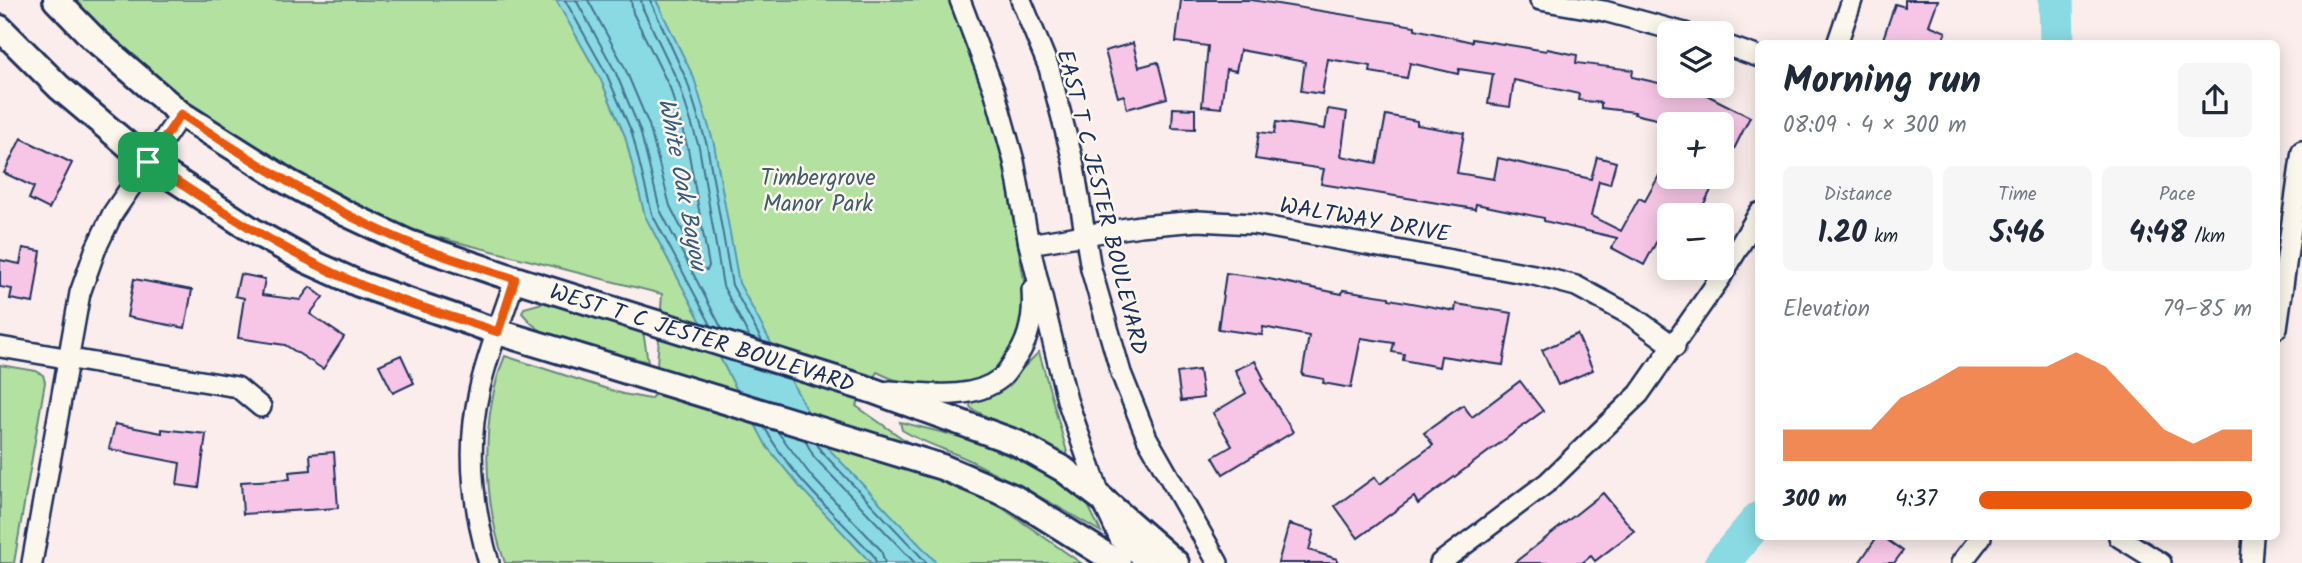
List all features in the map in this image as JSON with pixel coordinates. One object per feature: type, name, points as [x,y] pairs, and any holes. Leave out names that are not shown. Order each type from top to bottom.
[{"type":"main road","name":"WEST T C JESTER BOULEVARD","points":[[56,0],[95,40],[181,114],[288,182],[347,214],[409,243],[624,314],[871,390],[1017,443],[1063,469],[1176,563]]},
{"type":"main road","points":[[0,28],[59,87],[148,162],[255,232],[306,260],[359,284],[498,332],[942,467],[1013,496],[1118,563]]},
{"type":"street","points":[[960,0],[995,93],[1014,161],[1029,244],[1067,400],[1101,498],[1120,538],[1147,563]]},
{"type":"street","name":"EAST T C JESTER BOULEVARD","points":[[1021,0],[1049,68],[1073,161],[1091,269],[1121,373],[1147,438],[1218,563]]},
{"type":"street","points":[[1540,0],[1604,11],[1657,25]]},
{"type":"street","points":[[1838,40],[1852,0]]},
{"type":"street","points":[[1734,48],[1755,56]]},
{"type":"street","points":[[32,563],[80,293],[96,248],[113,213],[181,114]]},
{"type":"street","points":[[2280,307],[2302,150]]},
{"type":"street","points":[[1440,563],[1548,482],[1639,394],[1721,277],[1755,220]]},
{"type":"street","name":"WALTWAY DRIVE","points":[[1029,244],[1140,226],[1198,221],[1253,224],[1534,275],[1576,286],[1632,316],[1675,346]]},
{"type":"street","points":[[871,390],[946,395],[973,391],[1002,378],[1025,347],[1034,310],[1029,244]]},
{"type":"street","points":[[489,563],[478,526],[472,477],[474,427],[479,393],[515,279]]},
{"type":"street","points":[[0,347],[237,387],[261,407]]},
{"type":"street","points":[[1961,563],[1980,540]]},
{"type":"street","points":[[2124,540],[2161,563]]},
{"type":"street","points":[[2251,563],[2253,540]]},
{"type":"green space","name":"Timbergrove Manor Park","points":[[72,0],[948,0],[967,42],[992,113],[1028,303],[1027,315],[1004,362],[987,377],[957,387],[940,388],[907,383],[877,372],[856,406],[1081,563],[505,563],[492,513],[487,459],[491,405],[505,356],[623,394],[650,399],[655,394],[662,294],[417,232],[376,215],[297,175],[221,127],[148,71]]},
{"type":"green space","points":[[558,302],[643,331],[648,362],[543,332],[522,313],[524,308]]},
{"type":"green space","points":[[1039,352],[1069,459],[970,406],[1007,384]]},
{"type":"green space","points":[[0,365],[36,371],[43,375],[45,382],[14,563],[0,563]]},
{"type":"green space","points":[[900,422],[969,439],[1028,464],[1085,499],[1101,532],[967,459],[910,435],[902,430]]},
{"type":"water","name":"White Oak Bayou","points":[[556,0],[656,0],[694,78],[714,144],[739,283],[826,446],[937,563],[871,563],[800,487],[767,447],[645,216],[625,136],[600,78]]},
{"type":"building","points":[[1181,0],[1252,0],[1415,26],[1415,29],[1472,42],[1472,39],[1577,55],[1576,63],[1633,70],[1632,77],[1657,83],[1657,98],[1713,98],[1750,117],[1734,149],[1734,112],[1657,112],[1657,119],[1634,114],[1635,112],[1601,108],[1601,103],[1578,100],[1579,94],[1514,80],[1510,107],[1488,104],[1493,74],[1459,69],[1458,74],[1410,63],[1407,78],[1370,72],[1371,66],[1328,59],[1322,94],[1301,91],[1305,62],[1240,50],[1236,71],[1226,69],[1221,108],[1202,106],[1208,46],[1176,42]]},
{"type":"building","points":[[1905,0],[1938,0],[1929,25],[1946,32],[1943,40],[1883,39],[1895,4],[1905,7]]},
{"type":"building","points":[[1133,43],[1139,67],[1158,62],[1167,98],[1127,109],[1124,95],[1118,97],[1105,51]]},
{"type":"building","points":[[1173,108],[1195,109],[1195,129],[1172,128]]},
{"type":"building","points":[[1328,109],[1347,112],[1341,156],[1377,163],[1386,115],[1417,121],[1417,125],[1464,133],[1457,173],[1494,179],[1498,158],[1591,179],[1597,157],[1616,162],[1610,184],[1599,181],[1591,216],[1621,231],[1639,198],[1645,201],[1657,179],[1657,189],[1712,189],[1704,203],[1657,203],[1657,241],[1644,265],[1612,248],[1617,238],[1544,221],[1544,218],[1476,204],[1475,209],[1321,184],[1324,169],[1255,159],[1259,132],[1274,134],[1276,122],[1325,129]]},
{"type":"building","points":[[21,138],[72,163],[49,209],[29,199],[34,187],[4,173]]},
{"type":"building","points":[[23,248],[41,251],[33,303],[10,299],[12,289],[0,287],[0,260],[20,264]]},
{"type":"building","points":[[1226,273],[1342,294],[1343,290],[1389,297],[1455,311],[1456,304],[1512,313],[1503,365],[1441,356],[1439,367],[1403,360],[1404,354],[1392,352],[1394,343],[1361,338],[1351,388],[1323,383],[1324,379],[1302,375],[1309,336],[1263,327],[1262,335],[1218,329]]},
{"type":"building","points":[[240,274],[265,279],[262,295],[300,300],[310,287],[323,297],[310,314],[344,337],[323,369],[285,345],[238,338],[244,298],[235,296]]},
{"type":"building","points":[[134,279],[192,290],[185,328],[127,317]]},
{"type":"building","points":[[1577,334],[1593,370],[1558,385],[1542,350]]},
{"type":"building","points":[[401,355],[414,383],[393,393],[379,365]]},
{"type":"building","points":[[1255,361],[1264,379],[1261,380],[1293,432],[1223,474],[1213,457],[1232,446],[1213,413],[1246,393],[1235,370]]},
{"type":"building","points":[[1199,370],[1203,398],[1181,401],[1177,373]]},
{"type":"building","points":[[1520,381],[1543,411],[1418,504],[1414,497],[1358,538],[1335,506],[1375,477],[1380,484],[1433,445],[1424,433],[1463,405],[1472,417]]},
{"type":"building","points":[[115,424],[162,433],[162,429],[206,434],[199,488],[177,485],[180,463],[109,449]]},
{"type":"building","points":[[334,452],[338,508],[243,514],[241,482],[290,479],[289,472],[311,470],[310,454]]},
{"type":"building","points":[[1603,493],[1634,531],[1595,561],[1591,556],[1582,563],[1514,563]]},
{"type":"building","points":[[1289,524],[1314,531],[1309,550],[1337,559],[1337,563],[1278,563]]},
{"type":"building","points":[[1875,540],[1887,540],[1903,551],[1894,563],[1859,563]]},
{"type":"waterway","points":[[2056,0],[2057,40]]},
{"type":"waterway","points":[[1722,563],[1755,524]]},
{"type":"route","points":[[181,114],[288,182],[347,214],[409,243],[515,279],[498,332],[359,284],[306,260],[255,232],[148,162],[181,114]]}]
